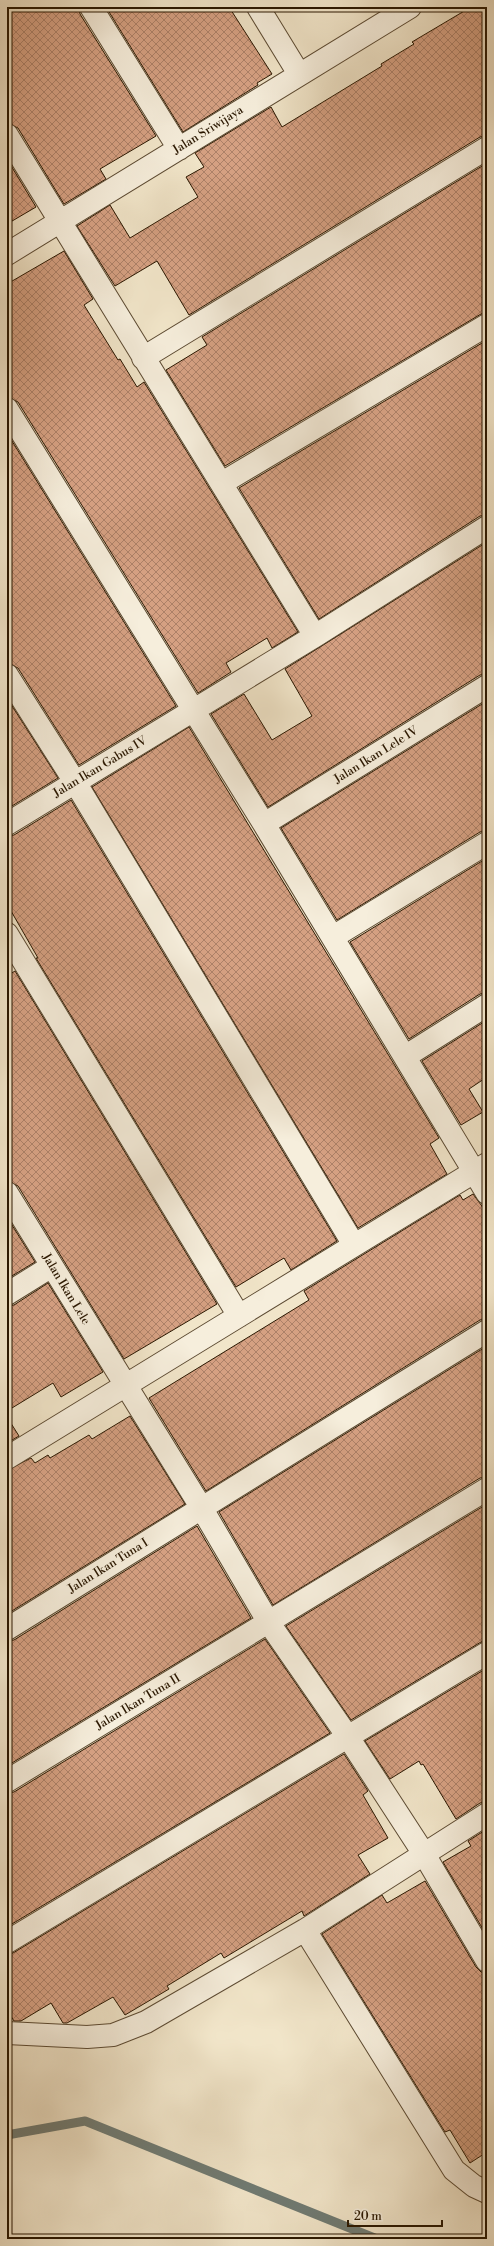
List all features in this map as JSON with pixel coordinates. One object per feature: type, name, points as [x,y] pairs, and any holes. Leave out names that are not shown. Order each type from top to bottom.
[{"type":"street","points":[[91,7],[179,148]]},
{"type":"street","points":[[258,7],[299,74]]},
{"type":"street","name":"Jalan Sriwijaya","points":[[7,254],[410,7]]},
{"type":"street","points":[[7,135],[142,358],[222,483],[315,636]]},
{"type":"street","points":[[142,358],[487,148]]},
{"type":"street","points":[[222,483],[487,325]]},
{"type":"street","points":[[7,409],[406,1056],[480,1168],[487,1193]]},
{"type":"street","name":"Jalan Ikan Gabus IV","points":[[7,824],[315,636],[487,527]]},
{"type":"street","points":[[7,675],[75,782],[354,1245]]},
{"type":"street","name":"Jalan Ikan Lele IV","points":[[264,824],[487,686]]},
{"type":"street","points":[[333,937],[487,842]]},
{"type":"street","points":[[7,934],[239,1316]]},
{"type":"street","points":[[406,1056],[487,1005]]},
{"type":"street","points":[[7,1458],[480,1168]]},
{"type":"street","name":"Jalan Ikan Lele","points":[[7,1193],[125,1386],[205,1505],[269,1622],[348,1737],[424,1854],[487,1960]]},
{"type":"street","points":[[7,1294],[52,1266]]},
{"type":"street","name":"Jalan Ikan Tuna I","points":[[7,1629],[487,1331]]},
{"type":"street","name":"Jalan Ikan Tuna II","points":[[7,1781],[487,1489]]},
{"type":"street","points":[[7,1942],[487,1653]]},
{"type":"street","points":[[7,2033],[87,2038],[113,2035],[146,2022],[305,1930],[487,1814]]},
{"type":"street","points":[[305,1930],[454,2170],[474,2186],[487,2192]]},
{"type":"building","points":[[17,7],[79,7],[80,14],[156,136],[100,169],[106,179],[64,204],[18,128],[7,123],[7,13]]},
{"type":"building","points":[[106,7],[229,7],[272,74],[257,83],[258,85],[183,132]]},
{"type":"building","points":[[471,7],[487,7],[487,136],[480,137],[189,315],[157,261],[115,286],[77,226],[110,205],[130,238],[198,197],[186,177],[204,167],[195,153],[271,107],[282,127],[382,66],[381,64],[414,44],[412,42]]},
{"type":"building","points":[[7,159],[36,207],[7,224]]},
{"type":"building","points":[[487,163],[487,313],[481,314],[225,466],[166,370],[207,345],[202,337]]},
{"type":"building","points":[[64,251],[93,299],[84,305],[118,360],[120,359],[137,387],[144,382],[298,632],[272,648],[267,638],[226,663],[231,672],[198,693],[18,402],[7,397],[7,284]]},
{"type":"building","points":[[487,340],[487,515],[480,516],[319,619],[239,488]]},
{"type":"building","points":[[7,433],[176,706],[79,765],[18,668],[7,663]]},
{"type":"building","points":[[487,542],[487,674],[480,675],[268,807],[211,714],[244,694],[272,740],[312,716],[285,669]]},
{"type":"building","points":[[7,698],[58,778],[7,809]]},
{"type":"building","points":[[487,701],[487,831],[480,832],[337,920],[281,828]]},
{"type":"building","points":[[189,727],[439,1138],[430,1144],[447,1174],[358,1228],[92,787]]},
{"type":"building","points":[[71,800],[337,1241],[291,1270],[284,1258],[236,1287],[36,958],[38,958],[7,904],[7,836],[14,835]]},
{"type":"building","points":[[487,858],[487,993],[480,994],[409,1039],[350,942]]},
{"type":"building","points":[[15,971],[217,1304],[124,1359],[18,1186],[7,1181],[7,976]]},
{"type":"building","points":[[487,1020],[487,1077],[469,1089],[483,1112],[461,1125],[422,1061]]},
{"type":"building","points":[[473,1194],[487,1213],[487,1319],[480,1320],[206,1491],[149,1398],[309,1300],[304,1291],[460,1195],[463,1200]]},
{"type":"building","points":[[7,1217],[35,1262],[7,1279]]},
{"type":"building","points":[[48,1283],[103,1372],[61,1397],[53,1383],[7,1411],[7,1306],[14,1305]]},
{"type":"building","points":[[487,1346],[487,1477],[480,1478],[273,1605],[219,1512]]},
{"type":"building","points":[[130,1416],[185,1504],[7,1614],[7,1470],[31,1458],[35,1463],[48,1455],[50,1458],[89,1435],[92,1439]]},
{"type":"building","points":[[7,1417],[19,1436],[7,1443]]},
{"type":"building","points":[[487,1504],[487,1641],[481,1642],[351,1720],[286,1626]]},
{"type":"building","points":[[197,1526],[251,1618],[7,1766],[7,1641],[14,1640]]},
{"type":"building","points":[[265,1639],[330,1733],[7,1927],[7,1793],[14,1792]]},
{"type":"building","points":[[487,1668],[487,1802],[480,1803],[456,1819],[423,1764],[421,1765],[419,1761],[390,1779],[365,1741]]},
{"type":"building","points":[[344,1754],[368,1791],[363,1795],[388,1838],[358,1855],[370,1874],[304,1916],[302,1911],[224,1958],[221,1953],[167,1986],[169,1989],[125,2015],[113,1997],[67,2023],[63,2023],[51,2003],[21,2021],[14,2021],[7,2010],[7,1954],[13,1953]]},
{"type":"building","points":[[487,1829],[487,1936],[443,1862],[471,1846],[468,1841]]},
{"type":"building","points":[[425,1881],[476,1967],[481,1972],[487,1973],[487,2152],[470,2163],[450,2130],[445,2132],[322,1934],[382,1895],[387,1903]]},
{"type":"waterway","points":[[7,2135],[85,2121],[377,2239]]}]
